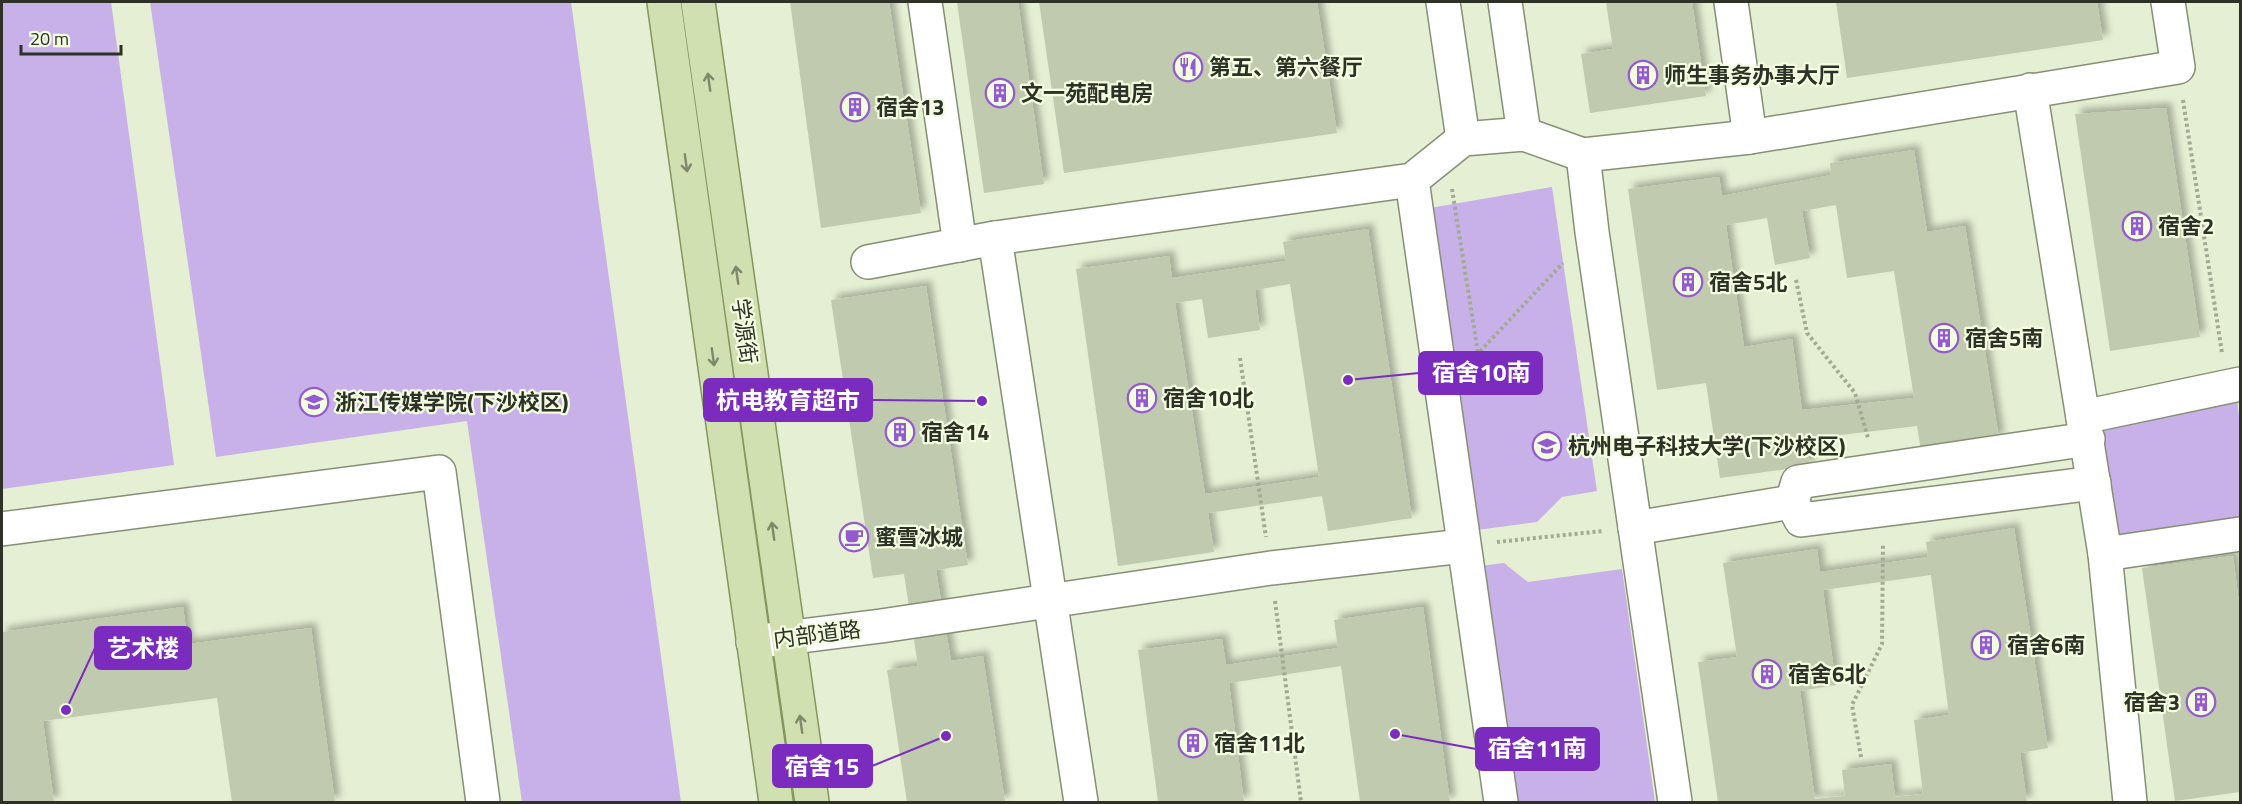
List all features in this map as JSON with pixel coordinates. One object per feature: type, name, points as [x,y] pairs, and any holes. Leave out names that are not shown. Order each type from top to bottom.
[{"type":"main road","name":"学源街","points":[[664,2],[776,802]]},
{"type":"main road","name":"学源街","points":[[698,2],[812,802]]},
{"type":"street","points":[[924,2],[960,245]]},
{"type":"street","points":[[1443,2],[1455,146]]},
{"type":"street","points":[[1505,2],[1524,134]]},
{"type":"street","points":[[1731,2],[1750,137]]},
{"type":"street","points":[[868,262],[995,238],[1412,180],[1455,146],[1524,134],[1583,155],[1750,137],[2178,67],[2168,2]]},
{"type":"street","points":[[2030,90],[2105,554],[2130,802]]},
{"type":"street","points":[[1583,155],[1592,232],[1675,802]]},
{"type":"street","points":[[1412,180],[1501,802]]},
{"type":"street","points":[[995,238],[1081,802]]},
{"type":"street","points":[[2094,483],[1801,520],[1792,502],[1797,482],[2086,428],[2234,385]]},
{"type":"street","points":[[2,530],[439,471],[483,802]]},
{"type":"street","points":[[1635,528],[1792,502]]},
{"type":"street","points":[[2105,554],[2241,534]]},
{"type":"street","name":"内部道路","points":[[753,642],[881,627],[1271,568],[1463,546]]},
{"type":"path","points":[[2178,67],[2234,385]]},
{"type":"path","points":[[1455,146],[1478,354]]},
{"type":"path","points":[[1443,392],[1592,232]]},
{"type":"path","points":[[1463,546],[1635,528]]},
{"type":"shaded area","points":[[2,2],[111,2],[174,465],[2,489]]},
{"type":"shaded area","points":[[150,2],[571,2],[681,802],[522,802],[467,421],[216,457]]},
{"type":"shaded area","points":[[1552,187],[1597,491],[1562,497],[1537,522],[1477,530],[1430,208]]},
{"type":"shaded area","points":[[2237,399],[2240,425],[2240,523],[2117,540],[2097,423]]},
{"type":"shaded area","points":[[1504,563],[1528,582],[1622,569],[1655,802],[1514,802],[1480,566]]},
{"type":"building","name":"宿舍13","points":[[790,2],[889,2],[921,213],[821,228]]},
{"type":"building","name":"文一苑配电房","points":[[957,2],[1018,2],[1044,184],[984,193]]},
{"type":"building","name":"第五、第六餐厅","points":[[1039,2],[1317,2],[1337,133],[1064,173]]},
{"type":"building","name":"师生事务办事大厅","points":[[1606,2],[1692,2],[1706,96],[1590,113],[1581,54],[1613,49]]},
{"type":"building","points":[[1836,2],[2097,2],[2103,40],[1847,78]]},
{"type":"building","name":"宿舍2","points":[[2166,108],[2200,337],[2110,351],[2075,114]]},
{"type":"building","points":[[1914,150],[1927,232],[1965,226],[1999,439],[1921,451],[1917,426],[1806,439],[1810,466],[1720,478],[1706,383],[1657,390],[1628,189],[1719,177],[1722,196],[1831,175],[1830,163]],"holes":[[[1836,205],[1847,278],[1894,271],[1914,398],[1802,410],[1792,339],[1744,347],[1726,225],[1767,218],[1775,265],[1810,258],[1802,211]]]},
{"type":"building","points":[[1368,229],[1412,518],[1328,531],[1322,496],[1208,513],[1214,552],[1118,566],[1076,269],[1169,256],[1172,278],[1286,261],[1283,242]],"holes":[[[1290,284],[1319,477],[1205,494],[1175,303],[1202,299],[1208,338],[1260,330],[1255,290]]]},
{"type":"building","name":"宿舍14","points":[[926,286],[968,565],[936,570],[951,661],[983,656],[1005,802],[907,802],[887,670],[918,666],[904,574],[873,578],[831,300]]},
{"type":"building","points":[[2014,528],[2048,748],[2020,753],[2027,802],[1718,802],[1698,662],[1737,657],[1723,563],[1817,549],[1820,572],[1928,557],[1926,542]],"holes":[[[1931,575],[1949,715],[1914,720],[1923,794],[1895,797],[1891,764],[1842,770],[1845,796],[1815,799],[1800,691],[1836,685],[1823,590]]]},
{"type":"building","name":"宿舍3","points":[[2233,556],[2240,611],[2240,792],[2175,801],[2142,568]]},
{"type":"building","points":[[183,607],[188,644],[311,628],[335,802],[232,802],[217,698],[43,721],[54,802],[2,802],[2,632]]},
{"type":"building","points":[[1423,607],[1450,802],[1360,802],[1341,666],[1229,683],[1244,802],[1158,802],[1138,650],[1222,639],[1226,665],[1338,648],[1334,620]]},
{"type":"place","name":"第五、第六餐厅","points":[[1188,67]]},
{"type":"place","name":"师生事务办事大厅","points":[[1643,75]]},
{"type":"place","name":"文一苑配电房","points":[[1000,93]]},
{"type":"place","name":"宿舍13","points":[[855,107]]},
{"type":"place","name":"宿舍2","points":[[2137,226]]},
{"type":"place","name":"宿舍5北","points":[[1688,282]]},
{"type":"place","name":"宿舍5南","points":[[1944,338]]},
{"type":"place","name":"宿舍10南","points":[[1348,380]]},
{"type":"place","name":"宿舍10北","points":[[1142,398]]},
{"type":"place","name":"杭电教育超市","points":[[982,401]]},
{"type":"place","name":"浙江传媒学院(下沙校区)","points":[[314,402]]},
{"type":"place","name":"宿舍14","points":[[900,432]]},
{"type":"place","name":"杭州电子科技大学(下沙校区)","points":[[1547,446]]},
{"type":"place","name":"蜜雪冰城","points":[[854,537]]},
{"type":"place","name":"宿舍6南","points":[[1986,645]]},
{"type":"place","name":"宿舍6北","points":[[1767,674]]},
{"type":"place","name":"宿舍3","points":[[2201,702]]},
{"type":"place","name":"艺术楼","points":[[66,710]]},
{"type":"place","name":"宿舍11南","points":[[1395,734]]},
{"type":"place","name":"宿舍15","points":[[946,736]]},
{"type":"place","name":"宿舍11北","points":[[1193,743]]}]
